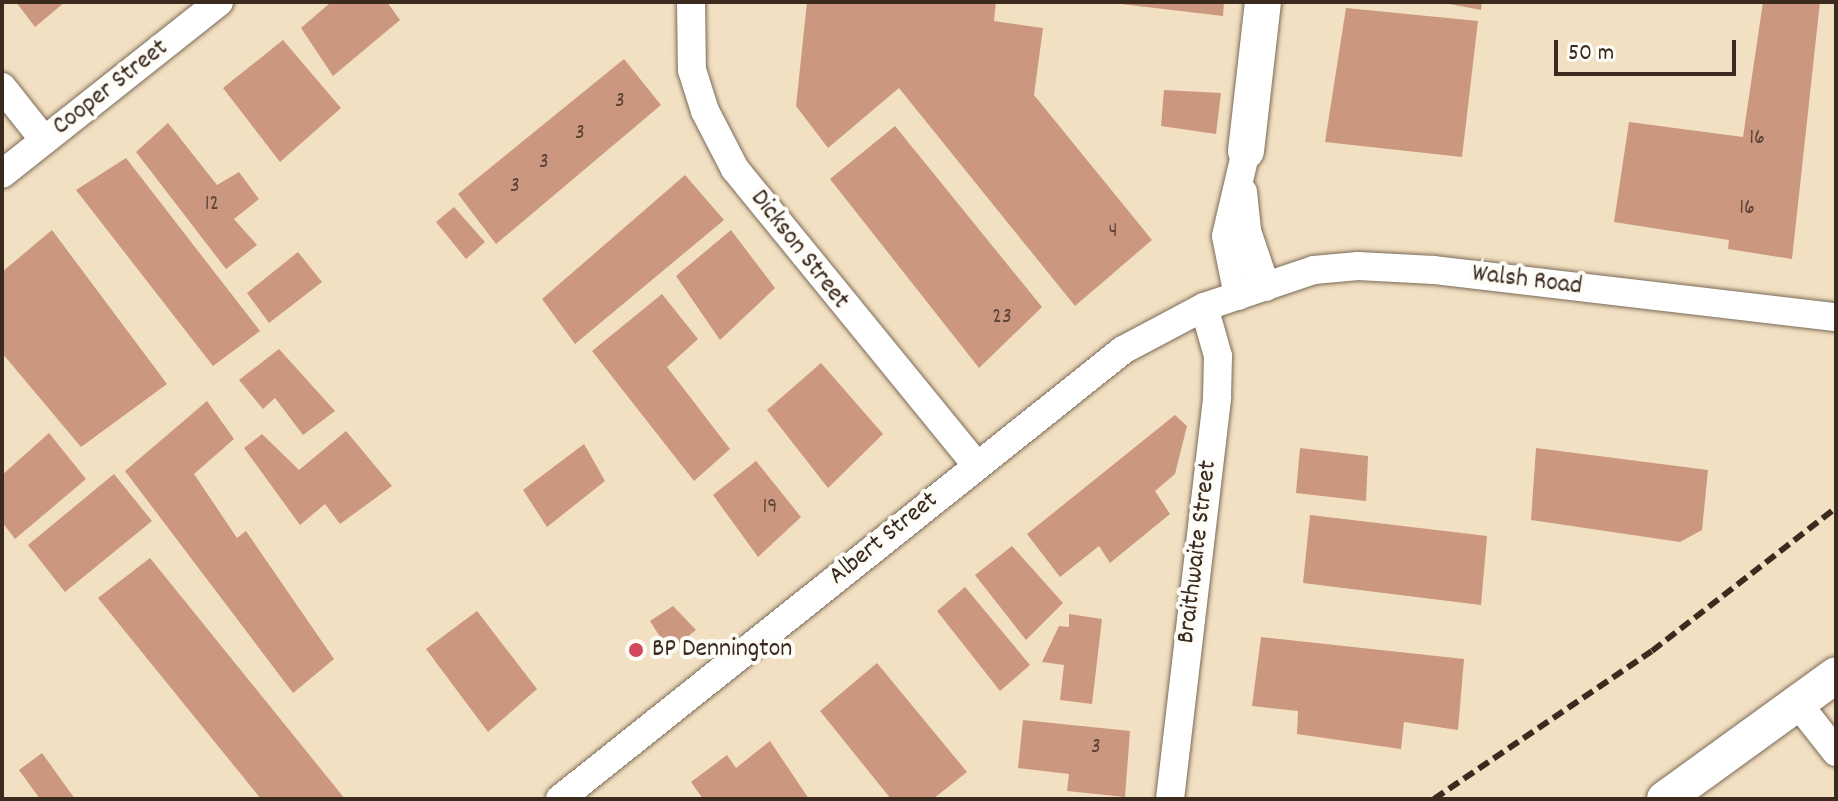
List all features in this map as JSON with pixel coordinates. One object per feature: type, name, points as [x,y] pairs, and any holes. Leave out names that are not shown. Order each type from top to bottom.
[{"type":"street","name":"Cooper Street","points":[[2,174],[219,2]]},
{"type":"street","name":"Dickson Street","points":[[691,2],[692,70],[705,111],[735,169],[976,465]]},
{"type":"street","name":"Braithwaite Street","points":[[1170,799],[1217,397],[1226,236],[1246,151],[1263,2]]},
{"type":"street","points":[[2,87],[44,140]]},
{"type":"street","name":"Braithwaite Street","points":[[1246,151],[1247,231],[1266,287]]},
{"type":"street","name":"Walsh Road","points":[[1221,301],[1314,270],[1434,270],[1836,317]]},
{"type":"street","name":"Albert Street","points":[[560,799],[1123,350],[1221,301]]},
{"type":"street","points":[[1665,799],[1799,705],[1836,675]]},
{"type":"street","points":[[1799,705],[1836,752]]},
{"type":"building","points":[[16,2],[65,2],[35,27]]},
{"type":"building","points":[[331,2],[387,2],[400,20],[333,76],[301,28]]},
{"type":"building","points":[[807,2],[996,2],[994,21],[1043,28],[1034,95],[1152,240],[1075,306],[899,88],[828,148],[796,106]]},
{"type":"building","points":[[1104,2],[1224,2],[1223,16]]},
{"type":"building","points":[[1439,2],[1482,2],[1481,10]]},
{"type":"building","points":[[1763,2],[1820,2],[1792,259],[1728,249],[1729,240],[1614,222],[1629,122],[1743,137]]},
{"type":"building","points":[[1346,8],[1478,21],[1462,157],[1325,142]]},
{"type":"building","points":[[283,40],[341,108],[280,162],[223,88]]},
{"type":"building","points":[[624,59],[661,105],[496,244],[458,194]]},
{"type":"building","points":[[1164,90],[1221,93],[1216,134],[1161,126]]},
{"type":"building","points":[[168,123],[217,185],[239,172],[259,199],[234,219],[257,245],[226,269],[136,152]]},
{"type":"building","points":[[895,126],[1042,307],[979,368],[830,179]]},
{"type":"building","points":[[126,158],[260,331],[213,366],[76,190]]},
{"type":"building","points":[[685,175],[724,220],[575,344],[542,299]]},
{"type":"building","points":[[454,207],[485,242],[466,259],[436,222]]},
{"type":"building","points":[[52,230],[167,384],[81,447],[2,353],[2,272]]},
{"type":"building","points":[[731,230],[775,288],[720,340],[676,276]]},
{"type":"building","points":[[298,252],[322,282],[269,323],[247,293]]},
{"type":"building","points":[[662,294],[698,339],[667,367],[730,449],[694,481],[592,351]]},
{"type":"building","points":[[279,349],[335,411],[303,435],[275,398],[263,409],[239,380]]},
{"type":"building","points":[[821,363],[883,434],[828,488],[767,410]]},
{"type":"building","points":[[207,401],[234,439],[194,474],[237,538],[246,531],[334,659],[293,693],[125,471]]},
{"type":"building","points":[[1175,415],[1187,426],[1175,474],[1155,491],[1170,514],[1110,563],[1099,546],[1060,577],[1027,534]]},
{"type":"building","points":[[346,431],[392,486],[340,524],[325,504],[300,525],[244,448],[262,434],[299,470]]},
{"type":"building","points":[[49,433],[86,479],[15,539],[2,522],[2,475]]},
{"type":"building","points":[[584,444],[605,481],[547,527],[523,490]]},
{"type":"building","points":[[1300,448],[1368,456],[1366,501],[1296,493]]},
{"type":"building","points":[[1536,448],[1708,470],[1702,530],[1680,542],[1531,520]]},
{"type":"building","points":[[756,461],[801,517],[758,557],[713,495]]},
{"type":"building","points":[[114,474],[152,521],[65,592],[28,545]]},
{"type":"building","points":[[1310,515],[1487,536],[1481,605],[1303,583]]},
{"type":"building","points":[[1012,546],[1063,603],[1026,640],[975,575]]},
{"type":"building","points":[[150,558],[345,799],[261,799],[98,598]]},
{"type":"building","points":[[965,587],[1030,665],[1000,691],[937,611]]},
{"type":"building","points":[[673,606],[696,630],[669,651],[650,621]]},
{"type":"building","points":[[477,611],[537,689],[488,732],[426,649]]},
{"type":"building","points":[[1069,614],[1102,619],[1092,704],[1060,700],[1064,665],[1042,662],[1059,626],[1069,627]]},
{"type":"building","points":[[1261,637],[1464,659],[1458,730],[1404,722],[1401,749],[1297,734],[1298,711],[1252,706]]},
{"type":"building","points":[[877,663],[967,772],[933,799],[891,799],[820,711]]},
{"type":"building","points":[[1023,720],[1130,731],[1125,797],[1067,791],[1069,774],[1018,768]]},
{"type":"building","points":[[770,741],[809,799],[703,799],[691,782],[727,755],[736,768]]},
{"type":"building","points":[[42,753],[75,799],[40,799],[19,770]]},
{"type":"railway","points":[[1434,799],[1652,651],[1836,508]]},
{"type":"place","name":"BP Dennington","points":[[636,650]]}]
